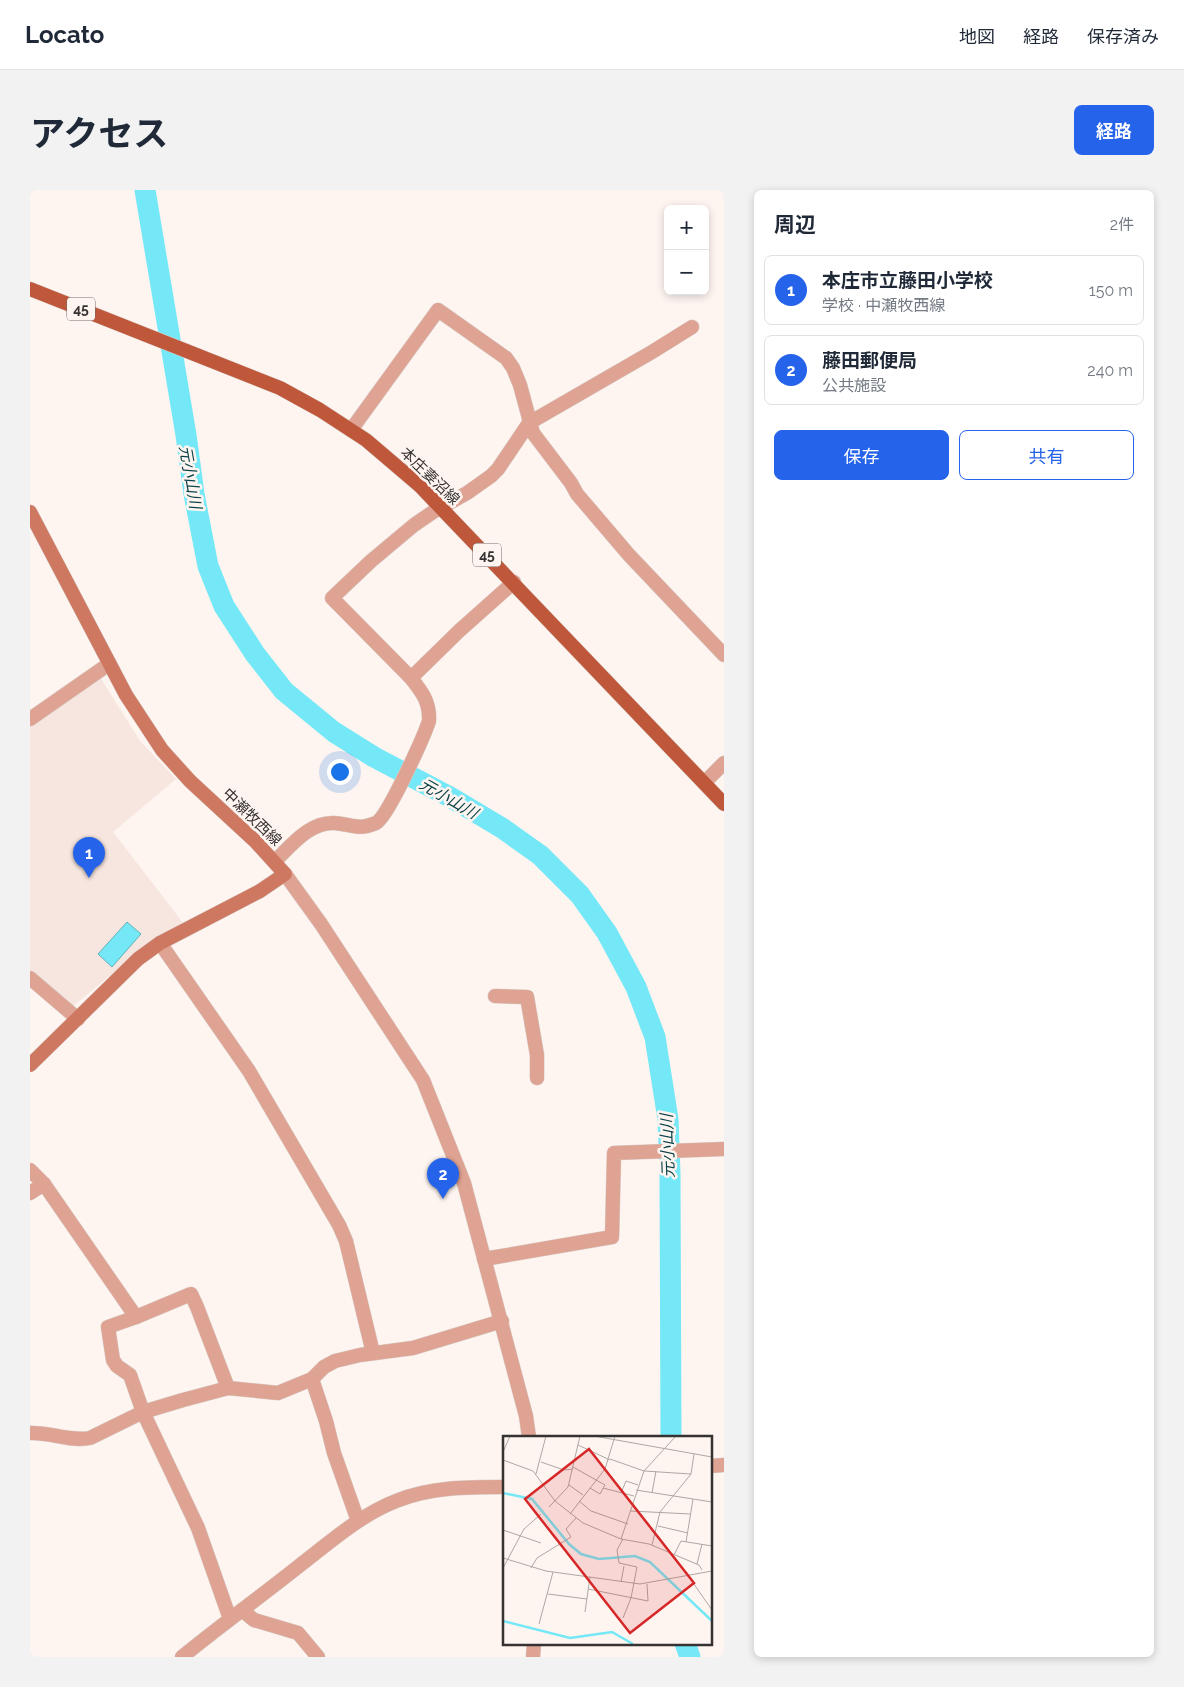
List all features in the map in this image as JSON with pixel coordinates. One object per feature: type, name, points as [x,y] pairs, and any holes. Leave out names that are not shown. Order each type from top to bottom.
[{"type":"main road","name":"本庄妻沼線","points":[[30,289],[280,388],[351,430],[399,467],[441,508],[514,582],[724,804]]},
{"type":"main road","name":"中瀬牧西線","points":[[30,512],[109,664],[136,712],[168,758],[255,841],[285,874]]},
{"type":"main road","points":[[30,1065],[138,959],[160,943],[260,891],[285,874]]},
{"type":"street","points":[[351,430],[438,310],[506,358],[513,368],[520,385],[533,433],[571,483],[577,494],[629,555],[724,655]]},
{"type":"street","points":[[274,862],[310,830],[320,824],[334,823],[360,828],[379,821],[391,803],[426,729],[429,711],[423,692],[332,598],[371,561],[414,525],[474,488],[494,472],[509,454],[529,423],[692,327]]},
{"type":"street","points":[[411,678],[459,631],[514,582]]},
{"type":"street","points":[[30,719],[109,664]]},
{"type":"street","points":[[704,783],[724,763]]},
{"type":"street","points":[[285,874],[423,1080],[464,1183],[502,1321],[526,1416],[529,1436]]},
{"type":"street","points":[[160,943],[249,1071],[339,1225],[346,1242],[372,1354]]},
{"type":"street","points":[[30,978],[78,1019]]},
{"type":"street","points":[[495,996],[526,997],[538,1055],[537,1078]]},
{"type":"street","points":[[484,1259],[612,1237],[614,1153],[724,1149]]},
{"type":"street","points":[[30,1170],[44,1184],[136,1317]]},
{"type":"street","points":[[30,1193],[44,1184]]},
{"type":"street","points":[[228,1388],[191,1294],[136,1317],[108,1326],[113,1360],[117,1366],[130,1375],[143,1412],[198,1528],[230,1619]]},
{"type":"street","points":[[30,1433],[42,1433],[81,1440],[90,1438],[143,1412],[228,1388],[278,1393],[312,1379],[324,1367],[335,1361],[413,1348],[502,1321]]},
{"type":"street","points":[[312,1379],[334,1453],[358,1521]]},
{"type":"street","points":[[182,1657],[358,1521],[396,1500],[436,1489],[503,1487]]},
{"type":"street","points":[[242,1610],[254,1620],[298,1633],[318,1657]]},
{"type":"street","points":[[533,1657],[534,1644]]},
{"type":"shaded area","points":[[100,677],[140,741],[176,779],[113,832],[184,924],[152,941],[72,1007],[30,971],[30,727],[96,678]]},
{"type":"water","points":[[127,922],[141,934],[112,967],[98,954]]},
{"type":"waterway","name":"元小山川","points":[[145,190],[194,494],[208,566],[224,606],[255,654],[284,691],[334,732],[374,757],[450,797],[502,828],[540,855],[580,895],[607,933],[636,987],[655,1037],[668,1119],[671,1436]]},
{"type":"waterway","name":"元小山川","points":[[685,1644],[690,1657]]},
{"type":"place","name":"本庄市立藤田小学校","points":[[89,878]]},
{"type":"place","name":"藤田郵便局","points":[[443,1199]]}]
